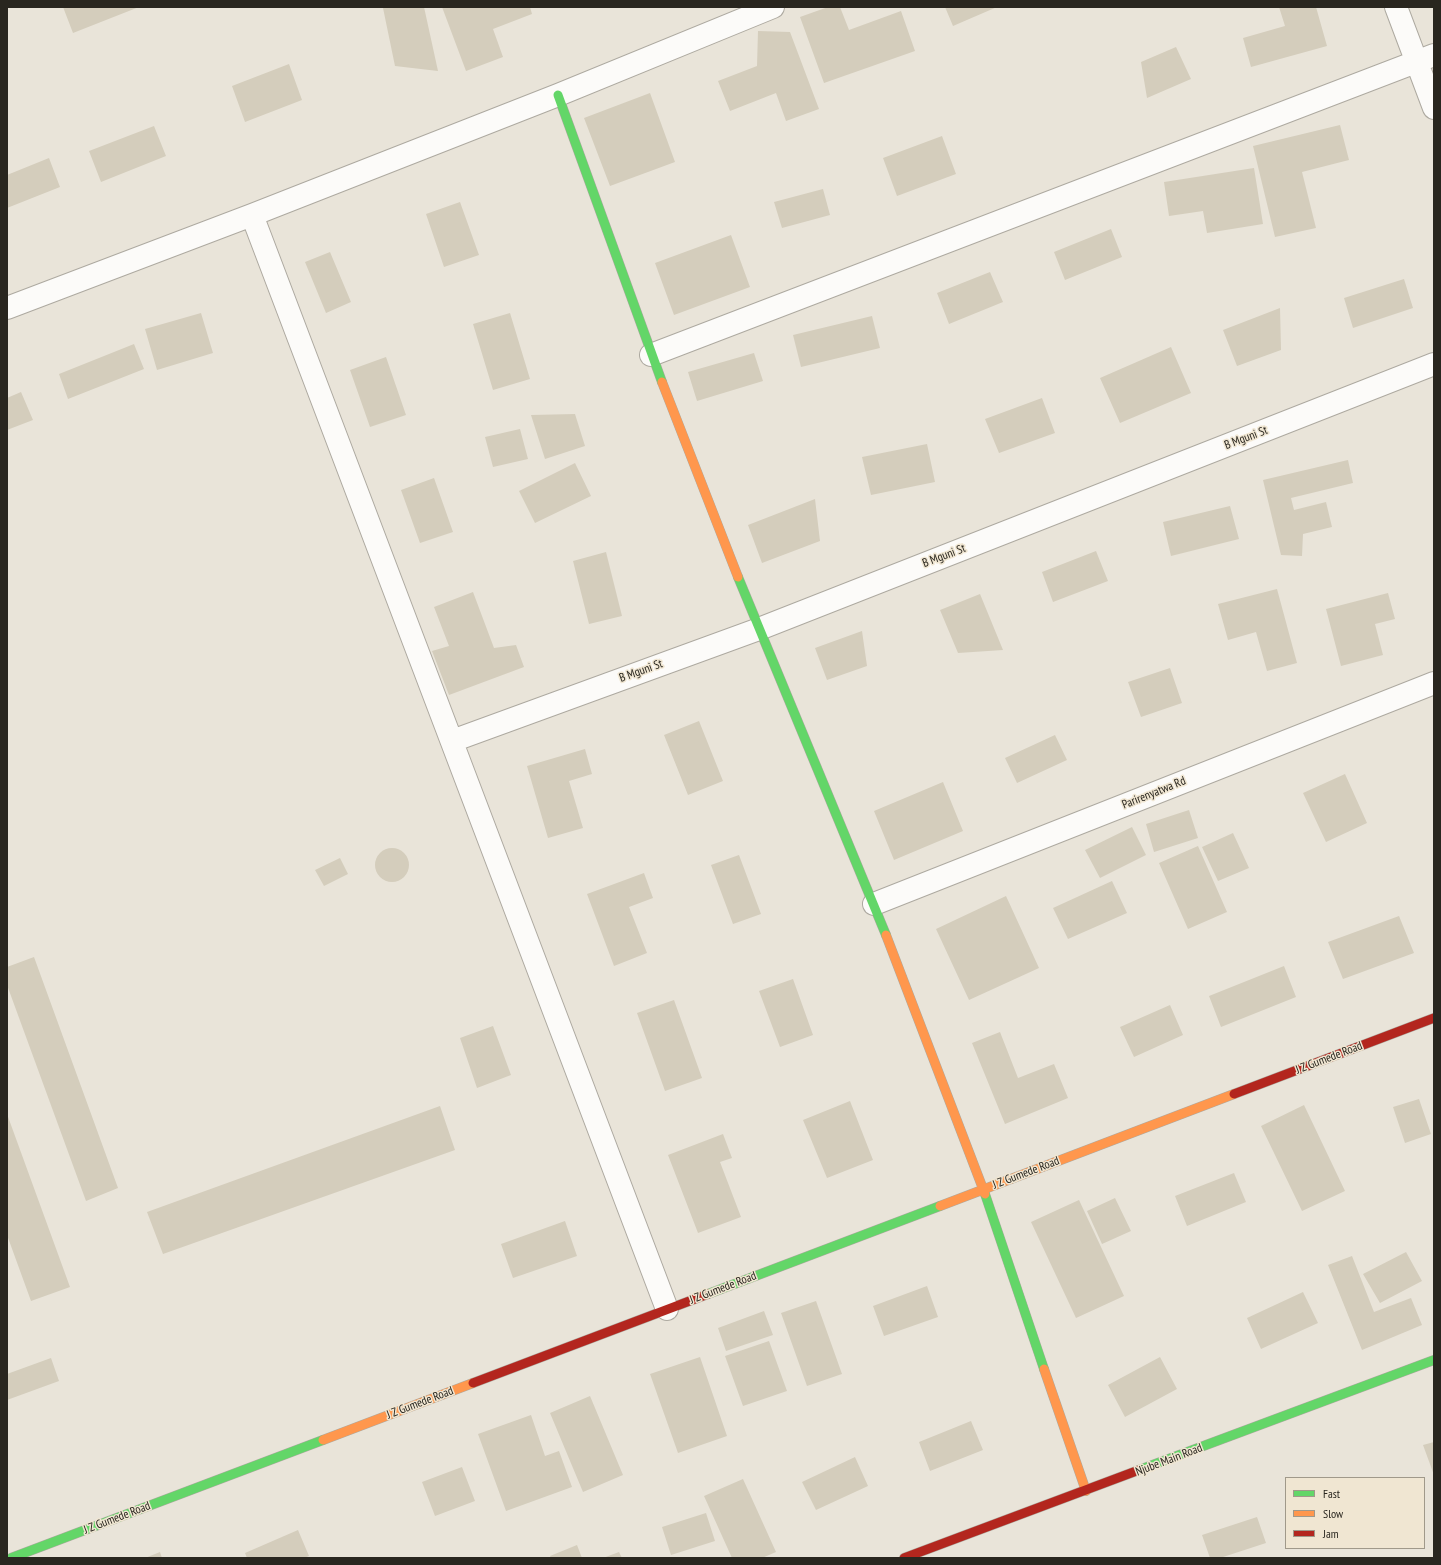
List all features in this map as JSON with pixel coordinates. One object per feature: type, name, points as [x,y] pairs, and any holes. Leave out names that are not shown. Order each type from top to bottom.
[{"type":"street","points":[[7,308],[252,215],[558,95],[773,7]]},
{"type":"street","points":[[1396,7],[1425,58],[1434,108]]},
{"type":"street","points":[[651,355],[1425,58]]},
{"type":"street","points":[[558,95],[651,355],[759,628],[874,904],[983,1189],[1086,1491]]},
{"type":"street","points":[[252,215],[667,1309]]},
{"type":"street","name":"B Mguni St","points":[[452,741],[759,628],[1434,364]]},
{"type":"street","name":"Parirenyatwa Rd","points":[[874,904],[1434,682]]},
{"type":"street","name":"J Z Gumede Road","points":[[12,1558],[1434,1018]]},
{"type":"street","name":"Njube Main Road","points":[[904,1558],[1434,1360]]},
{"type":"building","points":[[63,7],[139,7],[73,33]]},
{"type":"building","points":[[424,7],[438,71],[395,66],[383,8]]},
{"type":"building","points":[[442,7],[530,7],[532,14],[493,29],[503,57],[466,71]]},
{"type":"building","points":[[828,7],[840,7],[849,30],[901,11],[915,51],[824,83],[800,17]]},
{"type":"building","points":[[945,7],[997,7],[953,26]]},
{"type":"building","points":[[1279,7],[1316,7],[1327,46],[1251,67],[1243,38],[1285,26]]},
{"type":"building","points":[[758,31],[790,32],[819,109],[786,121],[776,93],[730,111],[718,81],[757,66]]},
{"type":"building","points":[[1176,47],[1191,79],[1147,98],[1141,62]]},
{"type":"building","points":[[289,64],[302,100],[245,122],[232,86]]},
{"type":"building","points":[[650,93],[675,162],[610,186],[584,118]]},
{"type":"building","points":[[1340,125],[1349,160],[1302,172],[1316,228],[1275,237],[1253,146]]},
{"type":"building","points":[[154,126],[166,156],[101,182],[89,151]]},
{"type":"building","points":[[942,136],[956,174],[897,196],[883,158]]},
{"type":"building","points":[[49,158],[60,187],[7,208],[7,175]]},
{"type":"building","points":[[1254,168],[1263,224],[1207,233],[1203,211],[1169,216],[1164,182]]},
{"type":"building","points":[[823,189],[830,215],[782,228],[774,202]]},
{"type":"building","points":[[460,202],[479,255],[444,267],[426,214]]},
{"type":"building","points":[[1111,229],[1122,257],[1065,280],[1054,252]]},
{"type":"building","points":[[731,235],[750,287],[674,315],[655,263]]},
{"type":"building","points":[[330,252],[351,302],[326,313],[305,262]]},
{"type":"building","points":[[990,272],[1003,302],[949,324],[937,293]]},
{"type":"building","points":[[1404,279],[1413,308],[1353,328],[1344,298]]},
{"type":"building","points":[[1280,308],[1281,350],[1237,366],[1223,330]]},
{"type":"building","points":[[201,313],[213,353],[157,370],[145,329]]},
{"type":"building","points":[[510,313],[530,379],[493,390],[473,324]]},
{"type":"building","points":[[872,316],[880,348],[801,367],[793,335]]},
{"type":"building","points":[[134,344],[144,369],[68,399],[59,374]]},
{"type":"building","points":[[1171,347],[1191,393],[1120,423],[1100,378]]},
{"type":"building","points":[[754,353],[763,381],[697,401],[688,372]]},
{"type":"building","points":[[386,357],[406,415],[370,427],[350,370]]},
{"type":"building","points":[[21,392],[33,420],[7,430],[7,398]]},
{"type":"building","points":[[1042,398],[1055,433],[999,453],[985,419]]},
{"type":"building","points":[[575,414],[585,446],[545,459],[531,415]]},
{"type":"building","points":[[520,429],[528,459],[493,467],[485,437]]},
{"type":"building","points":[[927,444],[935,482],[871,495],[862,457]]},
{"type":"building","points":[[1348,460],[1353,483],[1291,498],[1294,510],[1326,502],[1332,527],[1303,534],[1302,556],[1281,555],[1263,480]]},
{"type":"building","points":[[575,463],[591,496],[535,523],[519,491]]},
{"type":"building","points":[[434,478],[453,532],[420,543],[401,490]]},
{"type":"building","points":[[815,499],[820,541],[762,563],[748,525]]},
{"type":"building","points":[[1230,506],[1239,539],[1171,556],[1163,522]]},
{"type":"building","points":[[1096,551],[1108,581],[1053,602],[1042,572]]},
{"type":"building","points":[[606,552],[622,616],[589,624],[573,561]]},
{"type":"building","points":[[1277,589],[1297,663],[1267,671],[1256,632],[1228,640],[1218,604]]},
{"type":"building","points":[[473,592],[494,648],[516,645],[524,667],[449,695],[432,651],[449,646],[434,607]]},
{"type":"building","points":[[1388,593],[1395,619],[1375,624],[1383,655],[1341,666],[1326,609]]},
{"type":"building","points":[[980,594],[1003,650],[958,653],[940,610]]},
{"type":"building","points":[[862,631],[867,666],[827,680],[815,648]]},
{"type":"building","points":[[1170,668],[1182,703],[1141,717],[1128,682]]},
{"type":"building","points":[[699,721],[723,781],[688,795],[664,735]]},
{"type":"building","points":[[1055,735],[1067,760],[1017,783],[1005,758]]},
{"type":"building","points":[[585,749],[592,774],[569,781],[583,828],[548,838],[527,766]]},
{"type":"building","points":[[1345,774],[1367,823],[1326,842],[1303,793]]},
{"type":"building","points":[[943,782],[963,831],[894,860],[874,811]]},
{"type":"building","points":[[1189,810],[1198,838],[1154,852],[1146,824]]},
{"type":"building","points":[[1132,827],[1146,855],[1100,878],[1085,850]]},
{"type":"building","points":[[1233,833],[1249,868],[1218,881],[1202,847]]},
{"type":"building","points":[[1198,846],[1227,912],[1188,929],[1159,863]]},
{"type":"building","points":[[392,848],[398,849],[404,853],[408,859],[408,871],[404,877],[398,881],[392,882],[386,881],[380,877],[376,871],[375,865],[376,859],[380,853],[386,849]]},
{"type":"building","points":[[739,855],[761,914],[733,924],[711,865]]},
{"type":"building","points":[[340,858],[348,874],[324,886],[315,870]]},
{"type":"building","points":[[644,873],[653,898],[629,907],[647,953],[614,966],[587,894]]},
{"type":"building","points":[[1112,881],[1127,913],[1068,939],[1053,908]]},
{"type":"building","points":[[1006,896],[1039,968],[969,1000],[936,929]]},
{"type":"building","points":[[1399,916],[1414,953],[1343,979],[1328,942]]},
{"type":"building","points":[[34,957],[118,1188],[86,1201],[7,985],[7,967]]},
{"type":"building","points":[[1284,966],[1296,997],[1221,1027],[1209,996]]},
{"type":"building","points":[[793,979],[813,1035],[780,1047],[759,991]]},
{"type":"building","points":[[674,1000],[702,1078],[665,1091],[637,1013]]},
{"type":"building","points":[[1170,1005],[1183,1035],[1134,1057],[1120,1027]]},
{"type":"building","points":[[493,1026],[511,1075],[477,1088],[460,1038]]},
{"type":"building","points":[[1000,1032],[1018,1078],[1054,1064],[1068,1098],[1005,1124],[972,1043]]},
{"type":"building","points":[[1419,1099],[1431,1134],[1405,1143],[1393,1107]]},
{"type":"building","points":[[850,1101],[873,1160],[827,1178],[803,1120]]},
{"type":"building","points":[[1304,1105],[1345,1191],[1302,1211],[1261,1126]]},
{"type":"building","points":[[440,1106],[455,1150],[163,1254],[147,1212]]},
{"type":"building","points":[[7,1114],[70,1287],[31,1301],[7,1235]]},
{"type":"building","points":[[723,1134],[732,1158],[720,1162],[741,1217],[698,1233],[668,1155]]},
{"type":"building","points":[[1234,1173],[1246,1202],[1187,1226],[1175,1196]]},
{"type":"building","points":[[1115,1198],[1131,1231],[1102,1244],[1087,1211]]},
{"type":"building","points":[[1079,1200],[1124,1296],[1076,1318],[1031,1222]]},
{"type":"building","points":[[565,1221],[577,1256],[513,1278],[501,1244]]},
{"type":"building","points":[[1406,1252],[1422,1281],[1380,1303],[1363,1274]]},
{"type":"building","points":[[1352,1256],[1374,1312],[1411,1298],[1422,1325],[1362,1350],[1328,1265]]},
{"type":"building","points":[[927,1286],[938,1317],[884,1336],[873,1306]]},
{"type":"building","points":[[1303,1292],[1318,1323],[1261,1349],[1247,1318]]},
{"type":"building","points":[[816,1301],[842,1374],[807,1386],[781,1313]]},
{"type":"building","points":[[764,1311],[773,1335],[726,1351],[718,1328]]},
{"type":"building","points":[[769,1341],[787,1391],[743,1406],[725,1356]]},
{"type":"building","points":[[700,1357],[727,1436],[678,1453],[650,1374]]},
{"type":"building","points":[[1160,1357],[1177,1389],[1125,1417],[1108,1385]]},
{"type":"building","points":[[51,1358],[59,1381],[7,1400],[7,1374]]},
{"type":"building","points":[[590,1396],[623,1475],[583,1492],[550,1413]]},
{"type":"building","points":[[531,1415],[545,1456],[559,1451],[572,1487],[506,1511],[478,1434]]},
{"type":"building","points":[[971,1421],[983,1450],[930,1471],[919,1442]]},
{"type":"building","points":[[1434,1442],[1434,1475],[1423,1445]]},
{"type":"building","points":[[855,1457],[868,1486],[816,1510],[802,1482]]},
{"type":"building","points":[[462,1467],[475,1501],[435,1516],[422,1482]]},
{"type":"building","points":[[743,1479],[776,1552],[762,1558],[732,1558],[704,1496]]},
{"type":"building","points":[[706,1513],[715,1541],[671,1555],[662,1527]]},
{"type":"building","points":[[1257,1517],[1266,1543],[1220,1558],[1210,1558],[1202,1535]]},
{"type":"building","points":[[298,1530],[309,1556],[304,1558],[247,1558],[245,1553]]},
{"type":"building","points":[[577,1545],[582,1558],[551,1558],[550,1556]]},
{"type":"building","points":[[160,1552],[162,1558],[145,1558]]},
{"type":"building","points":[[619,1552],[622,1558],[603,1558]]},
{"type":"traffic: fast","points":[[558,95],[662,382]]},
{"type":"traffic: fast","points":[[738,577],[886,935]]},
{"type":"traffic: fast","points":[[985,1194],[1044,1369]]},
{"type":"traffic: fast","points":[[708,1294],[940,1206]]},
{"type":"traffic: fast","points":[[1139,1470],[1434,1360]]},
{"type":"traffic: fast","points":[[11,1558],[323,1440]]},
{"type":"traffic: slow","points":[[662,382],[738,577]]},
{"type":"traffic: slow","points":[[886,935],[985,1194]]},
{"type":"traffic: slow","points":[[940,1206],[1234,1094]]},
{"type":"traffic: slow","points":[[1044,1369],[1086,1491]]},
{"type":"traffic: slow","points":[[323,1440],[473,1383]]},
{"type":"traffic: jam","points":[[1234,1094],[1434,1018]]},
{"type":"traffic: jam","points":[[473,1383],[708,1294]]},
{"type":"traffic: jam","points":[[904,1558],[1139,1470]]}]
